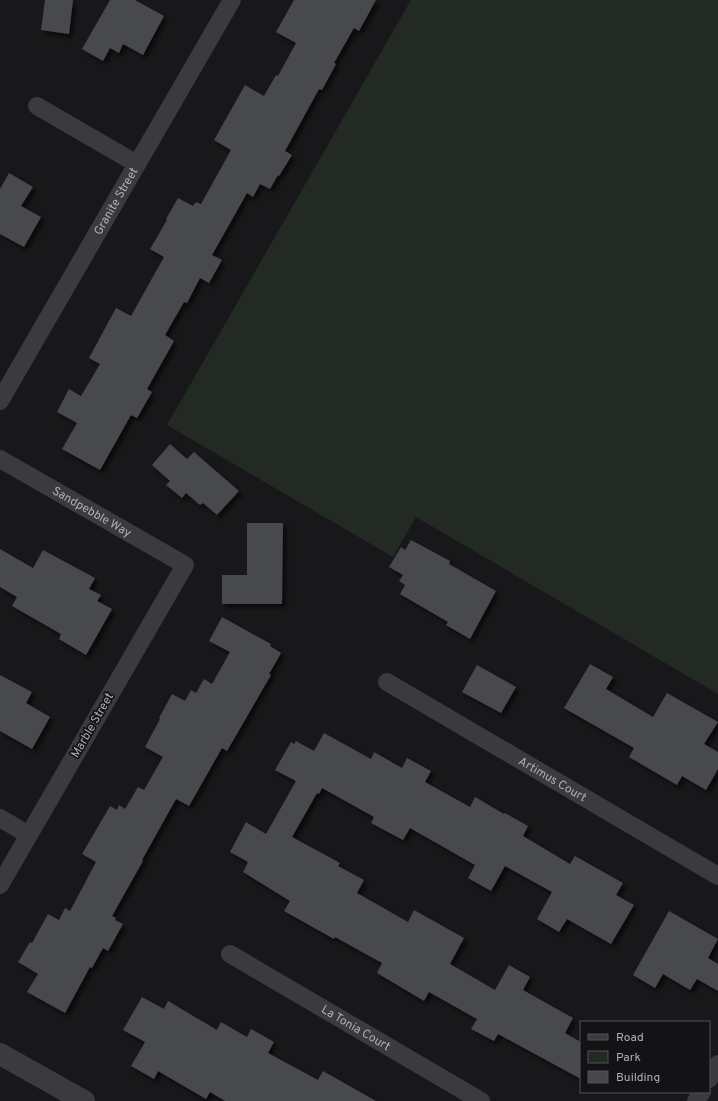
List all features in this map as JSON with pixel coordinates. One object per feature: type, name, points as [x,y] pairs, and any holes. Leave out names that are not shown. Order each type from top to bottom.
[{"type":"street","name":"Granite Street","points":[[0,401],[232,0]]},
{"type":"street","points":[[37,106],[137,164]]},
{"type":"street","name":"Sandpebble Way","points":[[0,459],[185,565]]},
{"type":"street","name":"Marble Street","points":[[0,885],[185,565]]},
{"type":"street","name":"Artimus Court","points":[[387,682],[718,876]]},
{"type":"street","points":[[0,818],[29,835]]},
{"type":"street","name":"La Tonia Court","points":[[230,954],[481,1101]]},
{"type":"street","points":[[0,1054],[84,1101]]},
{"type":"street","points":[[710,1077],[718,1064]]},
{"type":"green space","points":[[411,0],[718,0],[718,694],[416,517],[393,557],[167,425]]},
{"type":"building","points":[[45,0],[73,0],[69,34],[41,30]]},
{"type":"building","points":[[110,0],[135,0],[164,16],[143,55],[123,44],[119,53],[110,48],[103,61],[82,49]]},
{"type":"building","points":[[294,0],[376,0],[359,31],[354,28],[334,63],[336,64],[322,90],[319,89],[285,151],[292,155],[279,176],[278,175],[270,189],[260,184],[253,197],[247,193],[212,255],[222,260],[209,283],[200,278],[187,303],[184,302],[165,335],[174,341],[147,389],[152,392],[137,418],[131,415],[100,470],[62,449],[77,423],[57,412],[69,389],[81,396],[100,364],[89,358],[116,308],[131,316],[164,257],[150,249],[178,198],[193,206],[196,202],[201,204],[231,150],[214,140],[245,85],[264,96],[276,75],[278,76],[296,43],[276,32]]},
{"type":"building","points":[[9,173],[33,187],[21,206],[41,217],[24,247],[0,234],[0,189]]},
{"type":"building","points":[[170,444],[187,459],[194,452],[239,491],[217,515],[203,503],[200,505],[186,493],[182,498],[166,485],[170,481],[152,465]]},
{"type":"building","points":[[247,523],[283,523],[282,604],[222,604],[222,575],[247,575]]},
{"type":"building","points":[[411,540],[450,561],[449,564],[496,591],[470,639],[446,625],[448,622],[400,594],[405,585],[399,581],[403,575],[389,567],[401,547],[405,550]]},
{"type":"building","points":[[0,549],[33,568],[43,550],[95,578],[89,589],[101,595],[97,601],[112,609],[86,655],[59,639],[61,634],[12,606],[17,597],[0,587]]},
{"type":"building","points":[[222,617],[271,644],[270,646],[281,653],[269,674],[271,675],[227,751],[222,748],[189,806],[176,799],[112,916],[116,918],[115,920],[123,924],[108,951],[103,948],[92,968],[90,967],[65,1013],[27,992],[38,974],[18,962],[30,942],[32,943],[48,914],[59,920],[65,908],[70,911],[96,862],[82,854],[110,806],[117,810],[119,805],[125,809],[138,787],[144,790],[163,757],[145,747],[172,694],[185,701],[191,690],[196,693],[204,679],[212,684],[230,652],[209,641]]},
{"type":"building","points":[[590,664],[613,677],[606,689],[653,717],[667,693],[718,722],[704,744],[718,752],[718,769],[706,790],[682,776],[677,785],[629,757],[634,748],[564,708]]},
{"type":"building","points":[[477,665],[516,687],[501,713],[462,692]]},
{"type":"building","points":[[0,675],[32,692],[26,703],[50,717],[32,749],[0,731]]},
{"type":"building","points":[[324,733],[371,759],[374,752],[402,768],[407,758],[431,771],[425,782],[470,807],[475,797],[528,826],[523,836],[570,864],[575,856],[623,883],[616,895],[634,905],[611,944],[567,919],[559,932],[537,919],[552,892],[505,866],[491,891],[468,878],[475,865],[410,828],[403,840],[371,823],[374,817],[322,788],[319,794],[317,793],[292,837],[340,863],[338,866],[364,880],[357,893],[408,922],[414,910],[464,938],[450,964],[495,990],[509,965],[530,977],[523,990],[573,1018],[565,1033],[580,1041],[580,1078],[498,1034],[494,1041],[471,1029],[477,1019],[429,992],[424,1001],[377,973],[382,963],[335,937],[334,939],[284,911],[290,901],[243,872],[248,862],[230,852],[246,822],[266,834],[296,781],[275,770],[291,742],[294,744],[296,741],[314,751]]},
{"type":"building","points":[[669,911],[718,939],[708,958],[718,964],[718,991],[697,979],[690,990],[663,974],[655,988],[633,975]]},
{"type":"building","points":[[142,997],[164,1009],[168,1001],[217,1030],[221,1022],[247,1037],[251,1029],[274,1042],[268,1053],[318,1080],[323,1071],[376,1101],[225,1101],[210,1092],[206,1099],[158,1071],[154,1079],[131,1066],[145,1042],[123,1030]]}]
